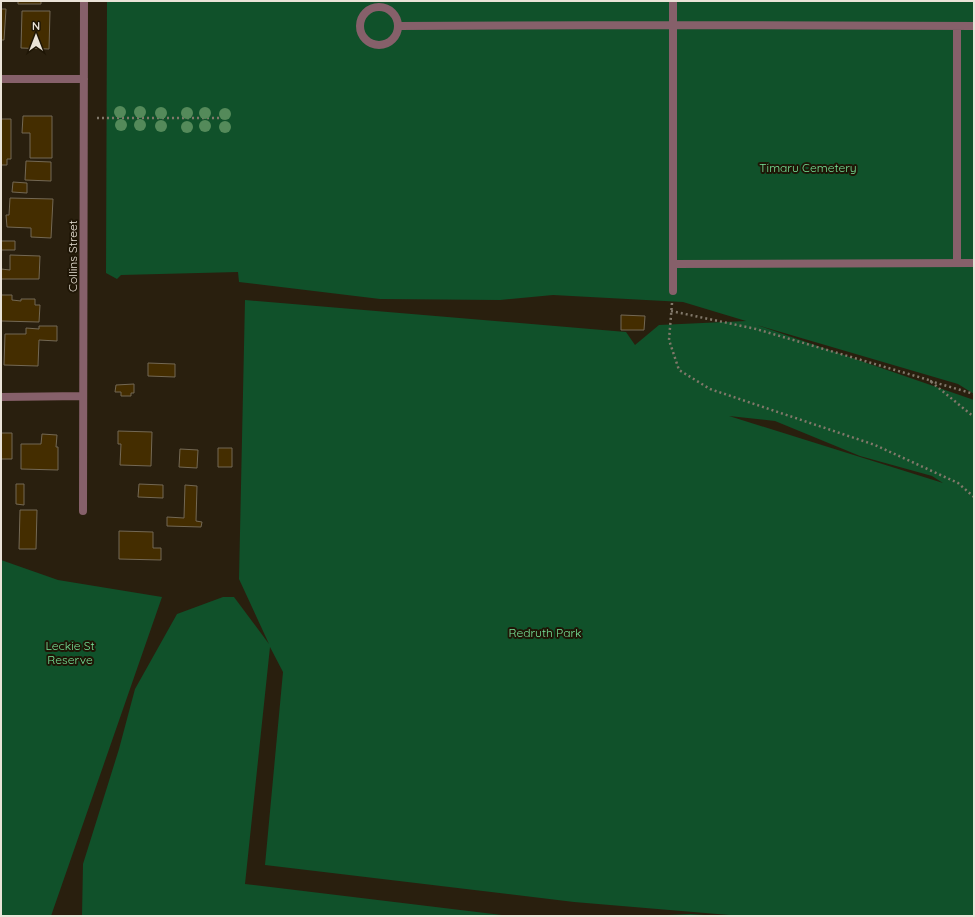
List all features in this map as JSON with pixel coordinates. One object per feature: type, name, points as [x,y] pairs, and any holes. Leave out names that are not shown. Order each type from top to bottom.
[{"type":"street","name":"Collins Street","points":[[83,511],[84,1]]},
{"type":"street","points":[[673,1],[673,292]]},
{"type":"street","points":[[379,4],[390,11],[397,21],[398,26],[397,33],[393,39],[382,45],[375,45],[369,43],[364,38],[360,26],[361,20],[368,10],[379,4]]},
{"type":"street","points":[[398,26],[974,26]]},
{"type":"street","points":[[957,26],[957,263]]},
{"type":"street","points":[[1,79],[84,79]]},
{"type":"street","points":[[673,264],[974,263]]},
{"type":"street","points":[[1,396],[83,396]]},
{"type":"path","points":[[84,118],[224,118]]},
{"type":"path","points":[[673,292],[669,340],[679,370],[710,389],[875,445],[958,483],[974,496]]},
{"type":"path","points":[[672,311],[756,329],[974,394]]},
{"type":"path","points":[[929,380],[974,417]]},
{"type":"green space","points":[[107,1],[974,1],[974,394],[958,384],[757,325],[974,400],[974,916],[741,916],[574,902],[265,865],[283,672],[270,647],[245,884],[511,916],[82,916],[83,864],[119,749],[135,689],[177,614],[223,597],[234,597],[269,644],[239,579],[245,300],[626,332],[635,345],[659,325],[746,321],[683,302],[553,295],[500,300],[380,299],[239,282],[238,272],[121,275],[117,279],[106,273]],"holes":[[[729,416],[775,421],[860,456],[932,476],[943,483]]]},
{"type":"green space","name":"Leckie St Reserve","points":[[1,560],[58,580],[162,597],[51,916],[1,916]]},
{"type":"green space","points":[[691,914],[718,916],[643,916]]},
{"type":"building","points":[[18,1],[41,1],[41,4],[18,4]]},
{"type":"building","points":[[1,9],[6,9],[4,40],[1,40]]},
{"type":"building","points":[[22,11],[50,11],[49,49],[21,48]]},
{"type":"building","points":[[23,116],[52,116],[52,158],[30,158],[30,133],[22,133]]},
{"type":"building","points":[[1,119],[11,119],[11,159],[7,159],[7,165],[1,165]]},
{"type":"building","points":[[26,161],[51,162],[51,181],[25,180]]},
{"type":"building","points":[[13,182],[27,183],[27,193],[12,192]]},
{"type":"building","points":[[10,198],[53,199],[51,238],[31,237],[31,228],[7,227],[6,215],[9,215]]},
{"type":"building","points":[[1,241],[15,241],[15,250],[1,250]]},
{"type":"building","points":[[10,255],[40,256],[39,279],[1,279],[1,269],[10,270]]},
{"type":"building","points":[[1,295],[12,295],[12,300],[21,301],[21,299],[35,299],[35,305],[40,305],[39,322],[1,321]]},
{"type":"building","points":[[621,315],[645,316],[644,330],[621,330]]},
{"type":"building","points":[[39,326],[57,326],[57,341],[39,340],[38,366],[4,365],[5,334],[26,334],[26,328],[39,329]]},
{"type":"building","points":[[148,363],[175,364],[175,377],[148,376]]},
{"type":"building","points":[[134,384],[134,393],[131,393],[131,396],[121,396],[121,392],[115,392],[116,385]]},
{"type":"building","points":[[118,431],[152,432],[151,466],[120,465],[121,444],[118,444]]},
{"type":"building","points":[[1,433],[12,433],[12,459],[1,459]]},
{"type":"building","points":[[42,434],[57,435],[56,447],[58,447],[58,470],[21,469],[21,444],[41,444]]},
{"type":"building","points":[[218,448],[232,448],[232,467],[218,467]]},
{"type":"building","points":[[180,449],[198,450],[197,468],[179,467]]},
{"type":"building","points":[[16,484],[24,484],[24,505],[16,504]]},
{"type":"building","points":[[139,484],[163,485],[163,498],[138,497]]},
{"type":"building","points":[[185,485],[197,486],[196,521],[202,522],[201,527],[167,526],[167,517],[184,518]]},
{"type":"building","points":[[20,510],[37,510],[36,549],[19,549]]},
{"type":"building","points":[[119,531],[153,532],[153,548],[161,548],[161,560],[119,559]]},
{"type":"park label","name":"Timaru Cemetery","points":[[808,167]]},
{"type":"park label","name":"Redruth Park","points":[[545,632]]}]
